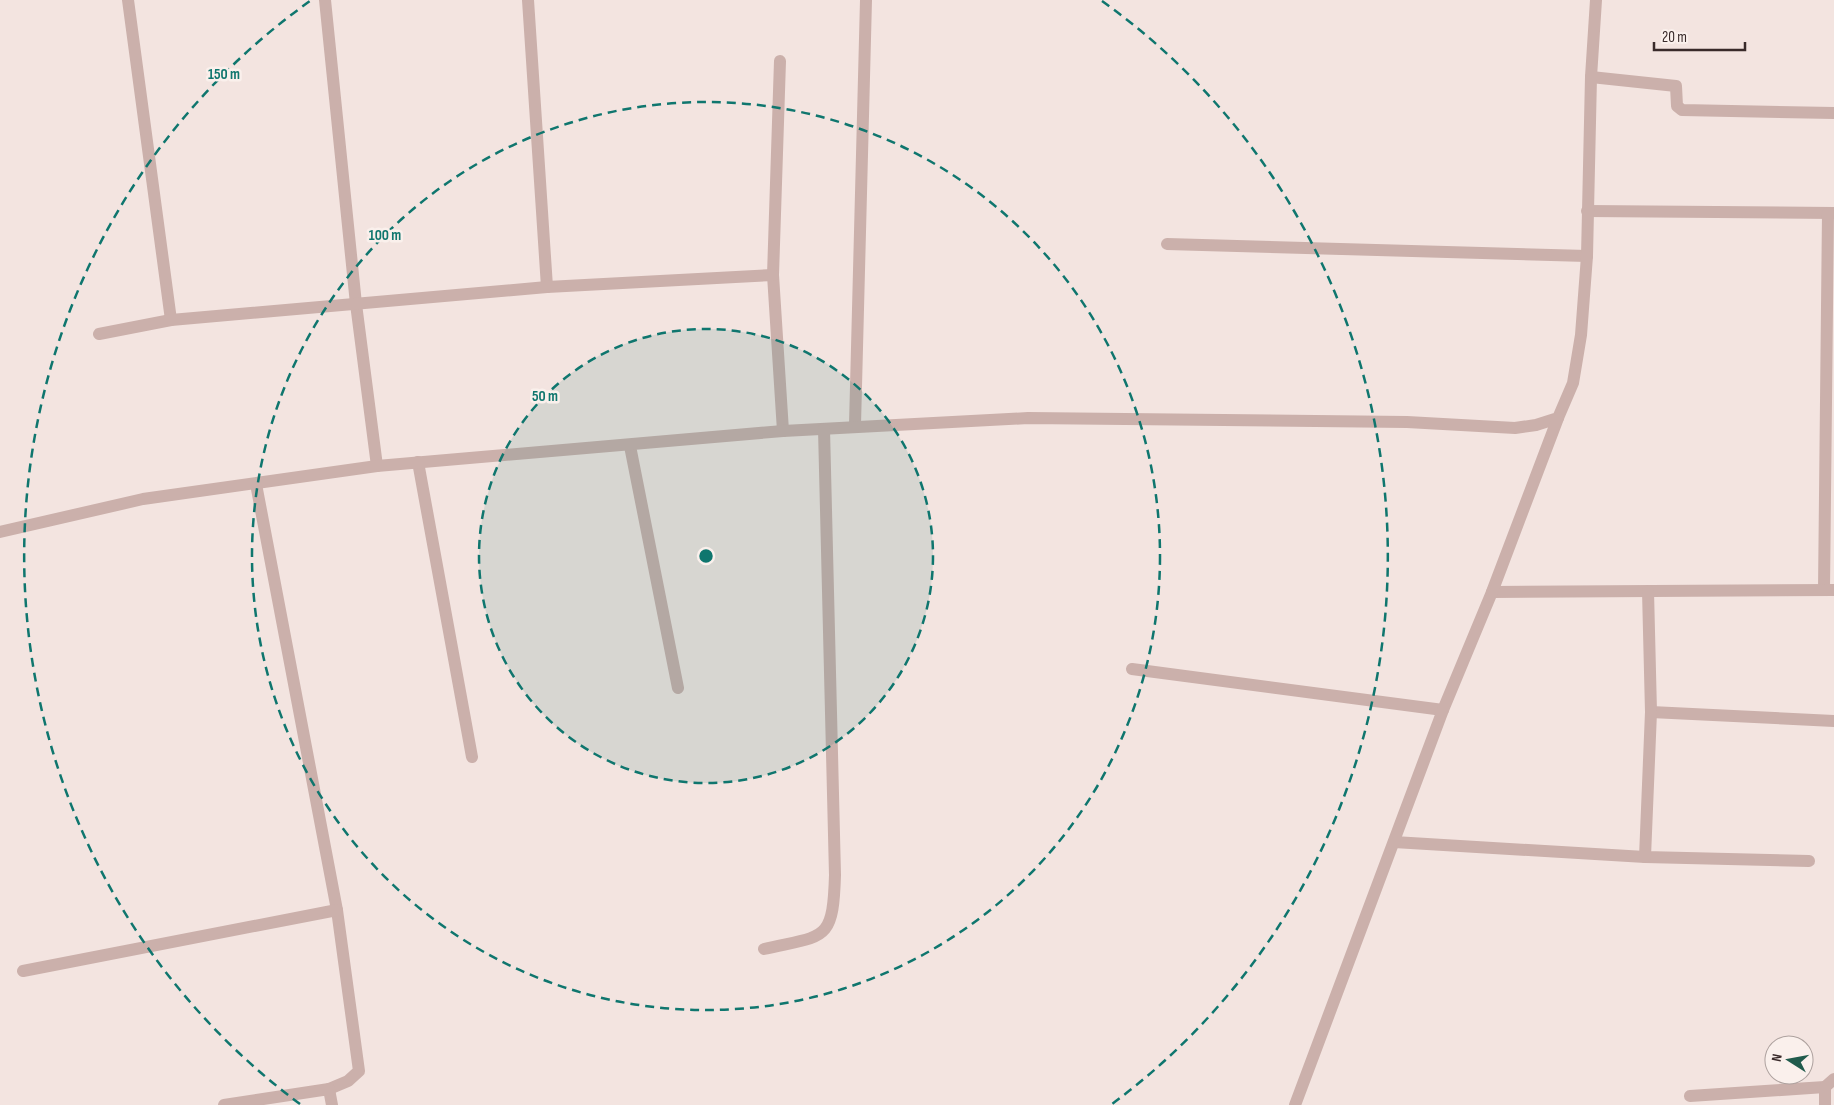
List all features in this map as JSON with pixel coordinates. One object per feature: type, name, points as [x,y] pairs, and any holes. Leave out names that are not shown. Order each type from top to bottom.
[{"type":"street","points":[[128,0],[171,320]]},
{"type":"street","points":[[325,0],[356,304],[377,466]]},
{"type":"street","points":[[528,0],[547,287]]},
{"type":"street","points":[[855,425],[866,0]]},
{"type":"street","points":[[1295,1105],[1443,710],[1492,592],[1573,383],[1581,335],[1587,256],[1591,77],[1596,0]]},
{"type":"street","points":[[780,62],[773,274],[782,431]]},
{"type":"street","points":[[1591,77],[1676,86],[1677,106],[1682,110],[1834,114]]},
{"type":"street","points":[[1492,592],[1829,590],[1831,213],[1587,211]]},
{"type":"street","points":[[1167,244],[1587,256]]},
{"type":"street","points":[[99,334],[171,320],[547,287],[773,274]]},
{"type":"street","points":[[0,532],[143,499],[377,466],[630,446],[855,425],[1038,418],[1407,422],[1515,428],[1536,425],[1558,418]]},
{"type":"street","points":[[764,949],[821,934],[830,924],[834,910],[835,875],[824,428]]},
{"type":"street","points":[[630,446],[678,688]]},
{"type":"street","points":[[418,462],[472,758]]},
{"type":"street","points":[[224,1105],[329,1089],[348,1081],[360,1070],[337,910],[256,484]]},
{"type":"street","points":[[1646,857],[1650,712],[1648,591]]},
{"type":"street","points":[[1132,670],[1443,710]]},
{"type":"street","points":[[1650,712],[1834,721]]},
{"type":"street","points":[[1394,842],[1646,857],[1809,861]]},
{"type":"street","points":[[23,971],[337,910]]},
{"type":"street","points":[[1690,1096],[1830,1083],[1825,1105]]},
{"type":"street","points":[[329,1089],[332,1105]]}]
